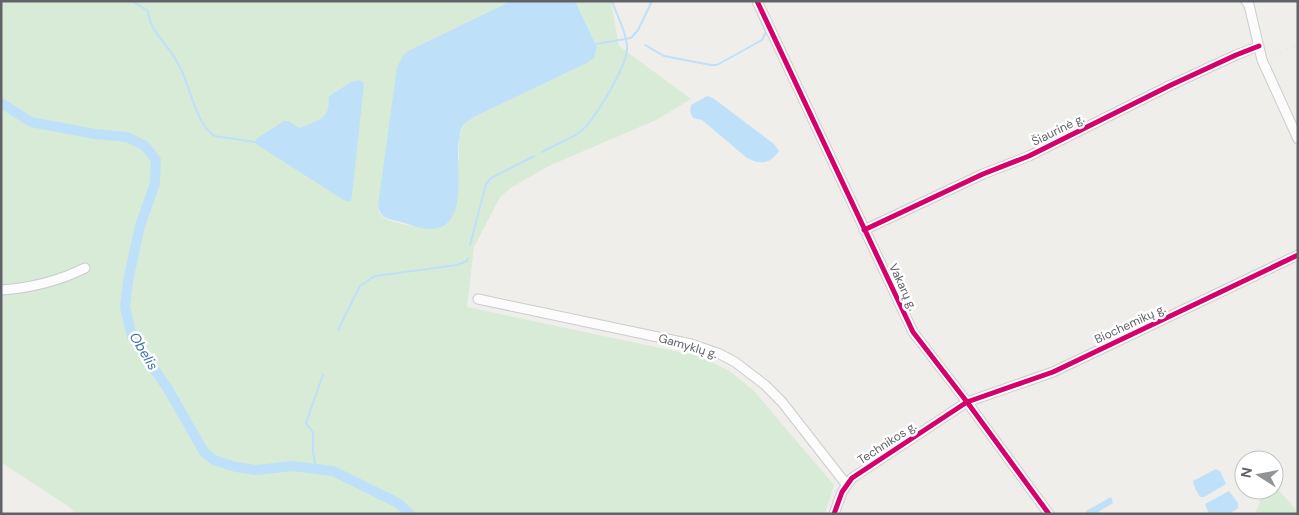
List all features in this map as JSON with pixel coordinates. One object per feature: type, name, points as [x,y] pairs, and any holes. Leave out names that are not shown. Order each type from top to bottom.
[{"type":"street","name":"Vakarų g.","points":[[757,1],[913,332],[1049,514]]},
{"type":"street","points":[[1246,1],[1249,5],[1262,60],[1298,139]]},
{"type":"street","name":"Šiaurinė g.","points":[[864,230],[983,174],[1029,156],[1171,85],[1259,46]]},
{"type":"street","name":"Biochemikų g.","points":[[967,402],[1053,372],[1298,255]]},
{"type":"street","points":[[1,290],[19,289],[66,278],[85,268]]},
{"type":"street","name":"Gamyklų g.","points":[[478,299],[691,344],[720,354],[747,370],[773,392],[846,484]]},
{"type":"street","name":"Technikos g.","points":[[834,514],[846,484],[857,474],[967,402]]},
{"type":"green space","points":[[1,1],[511,1],[408,51],[378,209],[383,217],[394,222],[439,228],[459,159],[459,137],[464,124],[474,117],[594,58],[597,47],[575,1],[611,1],[619,46],[691,99],[656,120],[551,165],[512,187],[500,197],[474,247],[467,307],[698,356],[728,370],[753,390],[834,485],[825,514],[76,514],[68,506],[2,463]],"holes":[[[351,82],[363,83],[352,197],[350,201],[345,201],[332,192],[289,121],[299,128],[321,119],[327,112],[329,96]]]},
{"type":"green space","points":[[1284,496],[1298,512],[1298,514],[1255,514],[1261,500],[1284,500]]},
{"type":"water","points":[[511,1],[575,1],[597,47],[594,58],[474,117],[464,124],[458,148],[458,196],[455,211],[449,222],[438,228],[429,229],[386,218],[381,214],[378,206],[397,67],[402,57],[408,51]]},
{"type":"water","points":[[360,80],[364,83],[350,202],[345,201],[256,144],[256,139],[284,121],[289,121],[299,128],[316,121],[327,112],[329,96],[351,82]]},
{"type":"water","points":[[707,96],[713,98],[774,144],[779,151],[776,155],[765,162],[757,162],[747,158],[702,120],[693,118],[690,111],[691,105]]},
{"type":"water","points":[[1216,469],[1220,471],[1226,484],[1204,497],[1200,497],[1193,481]]},
{"type":"water","points":[[1229,491],[1238,503],[1238,508],[1229,514],[1209,514],[1205,504]]},
{"type":"water","points":[[1111,497],[1113,503],[1095,514],[1087,514],[1086,511]]},
{"type":"waterway","points":[[132,1],[148,11],[153,27],[180,68],[199,116],[208,130],[214,136],[255,142]]},
{"type":"waterway","points":[[542,152],[576,135],[586,126],[609,93],[622,68],[626,57],[627,43],[612,1]]},
{"type":"waterway","points":[[596,44],[631,38],[638,30],[652,1]]},
{"type":"waterway","points":[[645,45],[664,56],[717,65],[762,40],[766,32],[752,1]]},
{"type":"waterway","name":"Obelis","points":[[1,103],[31,122],[95,134],[127,137],[145,146],[156,160],[155,183],[140,226],[128,281],[125,307],[132,337],[168,389],[204,452],[214,460],[236,467],[256,470],[293,466],[333,471],[398,503],[410,514]]},
{"type":"waterway","points":[[470,245],[486,184],[491,178],[534,156]]},
{"type":"waterway","points":[[338,330],[360,286],[375,276],[457,265],[467,261],[468,258]]},
{"type":"waterway","points":[[316,469],[313,452],[313,432],[306,423],[323,375]]},
{"type":"railway","points":[[1275,56],[1298,44]]},
{"type":"cycle path","points":[[757,1],[913,332],[1049,514]]},
{"type":"cycle path","points":[[864,230],[983,174],[1029,156],[1171,85],[1259,46]]},
{"type":"cycle path","points":[[834,514],[842,492],[852,478],[967,402],[1053,372],[1298,255]]}]
